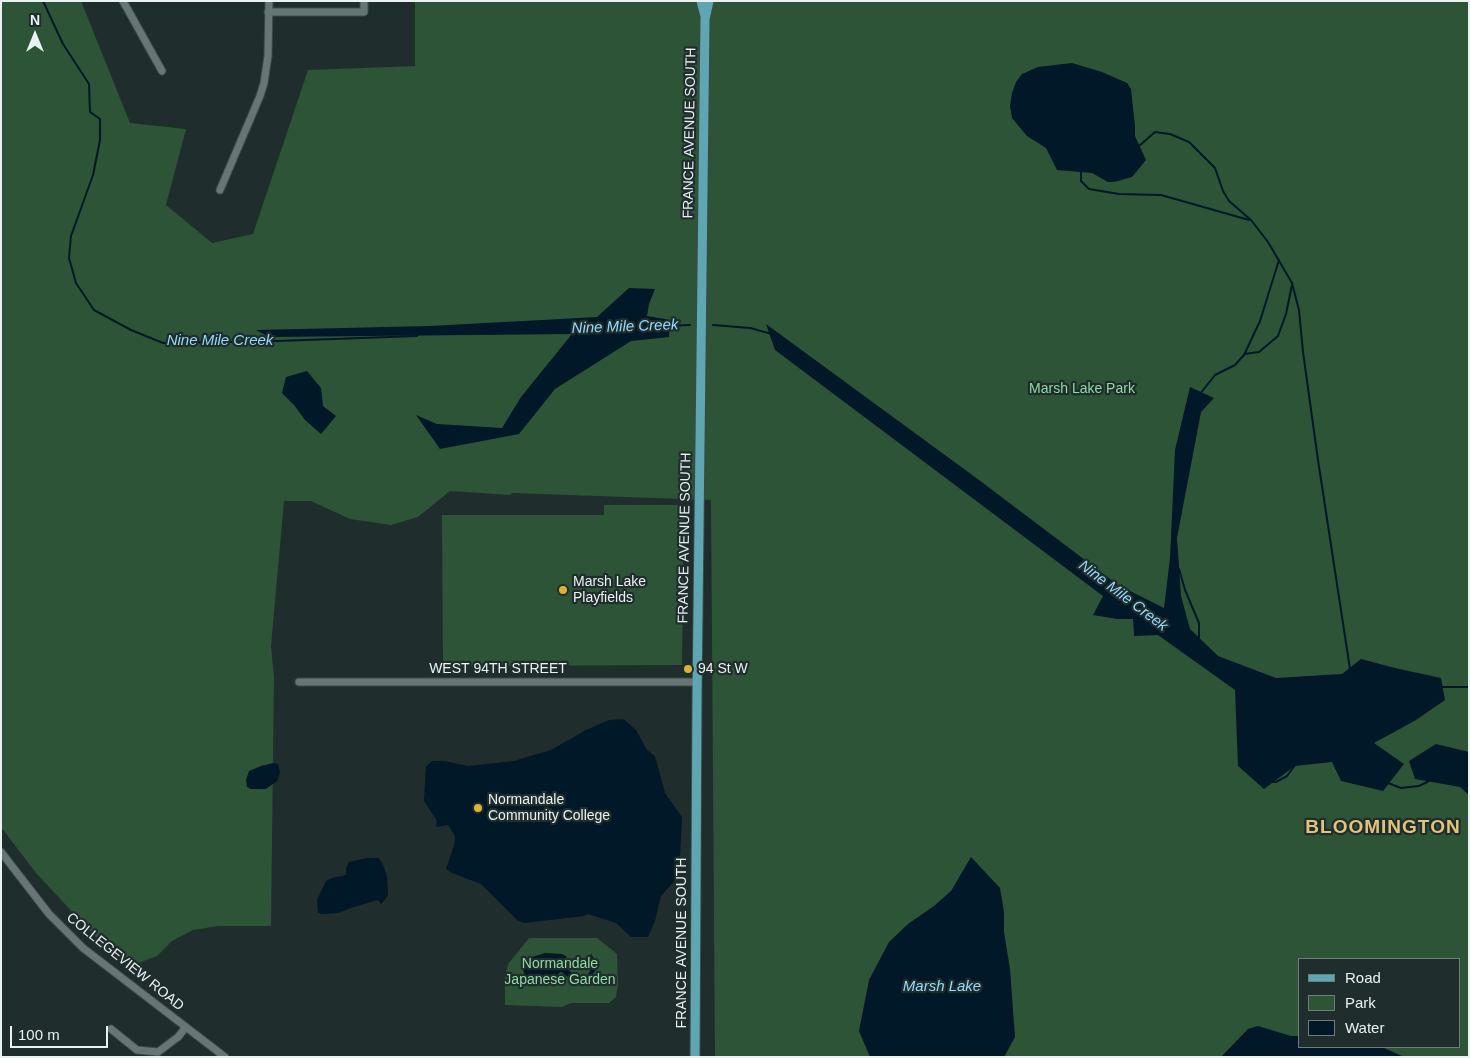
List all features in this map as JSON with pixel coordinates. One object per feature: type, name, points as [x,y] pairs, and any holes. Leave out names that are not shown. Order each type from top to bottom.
[{"type":"main road","name":"FRANCE AVENUE SOUTH","points":[[701,1],[705,19]]},
{"type":"main road","name":"FRANCE AVENUE SOUTH","points":[[695,1057],[697,682],[705,19],[709,1]]},
{"type":"street","points":[[123,1],[162,71]]},
{"type":"street","points":[[220,190],[264,83],[268,56],[268,1]]},
{"type":"street","points":[[268,12],[364,12],[364,1]]},
{"type":"street","name":"WEST 94TH STREET","points":[[299,682],[697,682]]},
{"type":"street","name":"COLLEGEVIEW ROAD","points":[[1,852],[55,921],[83,948],[226,1057]]},
{"type":"street","points":[[111,1029],[137,1050],[158,1052],[178,1037],[186,1027]]},
{"type":"green space","name":"Marsh Lake Park","points":[[1,1],[81,1],[130,123],[186,129],[166,205],[212,243],[253,234],[308,70],[415,66],[415,1],[1469,1],[1469,1057],[715,1057],[711,500],[512,493],[510,495],[450,491],[418,517],[391,525],[350,519],[311,501],[284,501],[271,646],[274,677],[271,926],[218,926],[193,930],[172,941],[157,956],[133,965],[105,947],[36,873],[1,827]]},
{"type":"green space","name":"Marsh Lake Playfields","points":[[604,505],[684,505],[682,665],[443,666],[442,515],[604,515]]},
{"type":"green space","name":"Normandale Japanese Garden","points":[[529,938],[597,938],[617,954],[618,984],[616,997],[609,1003],[571,1003],[562,1007],[505,1005],[505,976],[508,964]]},
{"type":"water","points":[[1072,63],[1102,72],[1127,83],[1131,89],[1135,136],[1146,160],[1132,177],[1108,182],[1092,173],[1057,170],[1046,148],[1027,136],[1012,118],[1010,106],[1012,93],[1016,82],[1022,74],[1038,67]]},
{"type":"water","points":[[629,288],[655,289],[647,316],[670,320],[669,337],[631,341],[555,389],[519,434],[440,449],[416,415],[437,424],[502,428],[521,397],[572,334],[269,337],[256,330],[430,326],[597,317]]},
{"type":"water","points":[[766,324],[979,480],[1118,585],[1164,608],[1170,558],[1175,450],[1190,387],[1214,398],[1201,412],[1177,538],[1181,596],[1190,629],[1218,656],[1276,678],[1342,674],[1361,659],[1441,678],[1445,700],[1416,720],[1374,743],[1404,764],[1383,791],[1341,781],[1332,762],[1295,766],[1264,789],[1238,766],[1235,690],[1158,635],[1134,636],[1133,619],[1117,619],[1093,615],[1103,596],[775,350]]},
{"type":"water","points":[[307,371],[321,388],[323,406],[336,416],[321,434],[305,420],[282,393],[286,377]]},
{"type":"water","points":[[623,719],[636,730],[647,750],[655,756],[665,793],[682,817],[679,876],[661,896],[655,921],[648,937],[631,937],[616,923],[588,914],[524,923],[518,921],[481,884],[446,869],[455,842],[455,836],[448,825],[436,827],[437,821],[424,801],[426,766],[432,761],[445,761],[468,766],[514,761],[551,750],[586,730],[609,720]]},
{"type":"water","points":[[1436,744],[1469,752],[1469,795],[1460,787],[1415,779],[1409,761]]},
{"type":"water","points":[[273,763],[278,764],[280,772],[277,781],[266,789],[251,789],[247,787],[246,780],[249,771]]},
{"type":"water","name":"Marsh Lake","points":[[971,857],[1000,888],[1010,969],[1015,1037],[1004,1057],[870,1057],[859,1031],[869,980],[889,942],[908,924],[934,906],[951,891]]},
{"type":"water","points":[[367,858],[379,858],[384,867],[387,877],[388,895],[384,901],[381,904],[378,900],[338,913],[318,913],[317,900],[326,881],[346,875],[346,868],[349,862]]},
{"type":"water","points":[[545,953],[566,956],[569,964],[568,970],[577,976],[585,976],[590,971],[591,953],[596,964],[596,970],[591,976],[583,979],[568,977],[561,972],[558,974],[559,980],[552,981],[548,978],[546,980],[532,980],[525,976],[523,970],[532,957]]},
{"type":"water","points":[[1258,1026],[1291,1036],[1298,1036],[1298,1048],[1384,1048],[1404,1057],[1221,1057],[1248,1029]]},
{"type":"waterway","name":"Nine Mile Creek","points":[[43,1],[63,44],[89,84],[90,112],[100,119],[100,140],[93,175],[71,236],[69,258],[76,283],[94,310],[131,330],[163,343],[417,336]]},
{"type":"waterway","points":[[1139,146],[1155,132],[1170,134],[1189,142],[1215,168],[1223,191],[1229,201],[1251,220],[1268,242],[1292,283],[1299,310],[1318,460],[1350,669]]},
{"type":"waterway","points":[[1081,172],[1081,181],[1089,189],[1119,194],[1161,195],[1249,220]]},
{"type":"waterway","points":[[1200,394],[1215,375],[1235,365],[1244,355],[1260,321],[1279,260]]},
{"type":"waterway","points":[[1244,354],[1259,352],[1278,336],[1286,314],[1292,285]]},
{"type":"waterway","name":"Nine Mile Creek","points":[[667,326],[690,325]]},
{"type":"waterway","name":"Nine Mile Creek","points":[[713,325],[750,328],[772,334]]},
{"type":"waterway","points":[[1179,569],[1185,590],[1199,623],[1199,640]]},
{"type":"waterway","points":[[1441,687],[1469,687]]},
{"type":"waterway","name":"Nine Mile Creek","points":[[1272,782],[1287,776],[1296,764]]},
{"type":"waterway","name":"Nine Mile Creek","points":[[1388,783],[1401,788],[1419,786],[1431,780]]},
{"type":"place","name":"Marsh Lake Playfields","points":[[563,590]]},
{"type":"place","name":"94 St W","points":[[688,669]]},
{"type":"place","name":"Normandale Community College","points":[[478,808]]},
{"type":"district","name":"BLOOMINGTON","points":[[1383,828]]}]
